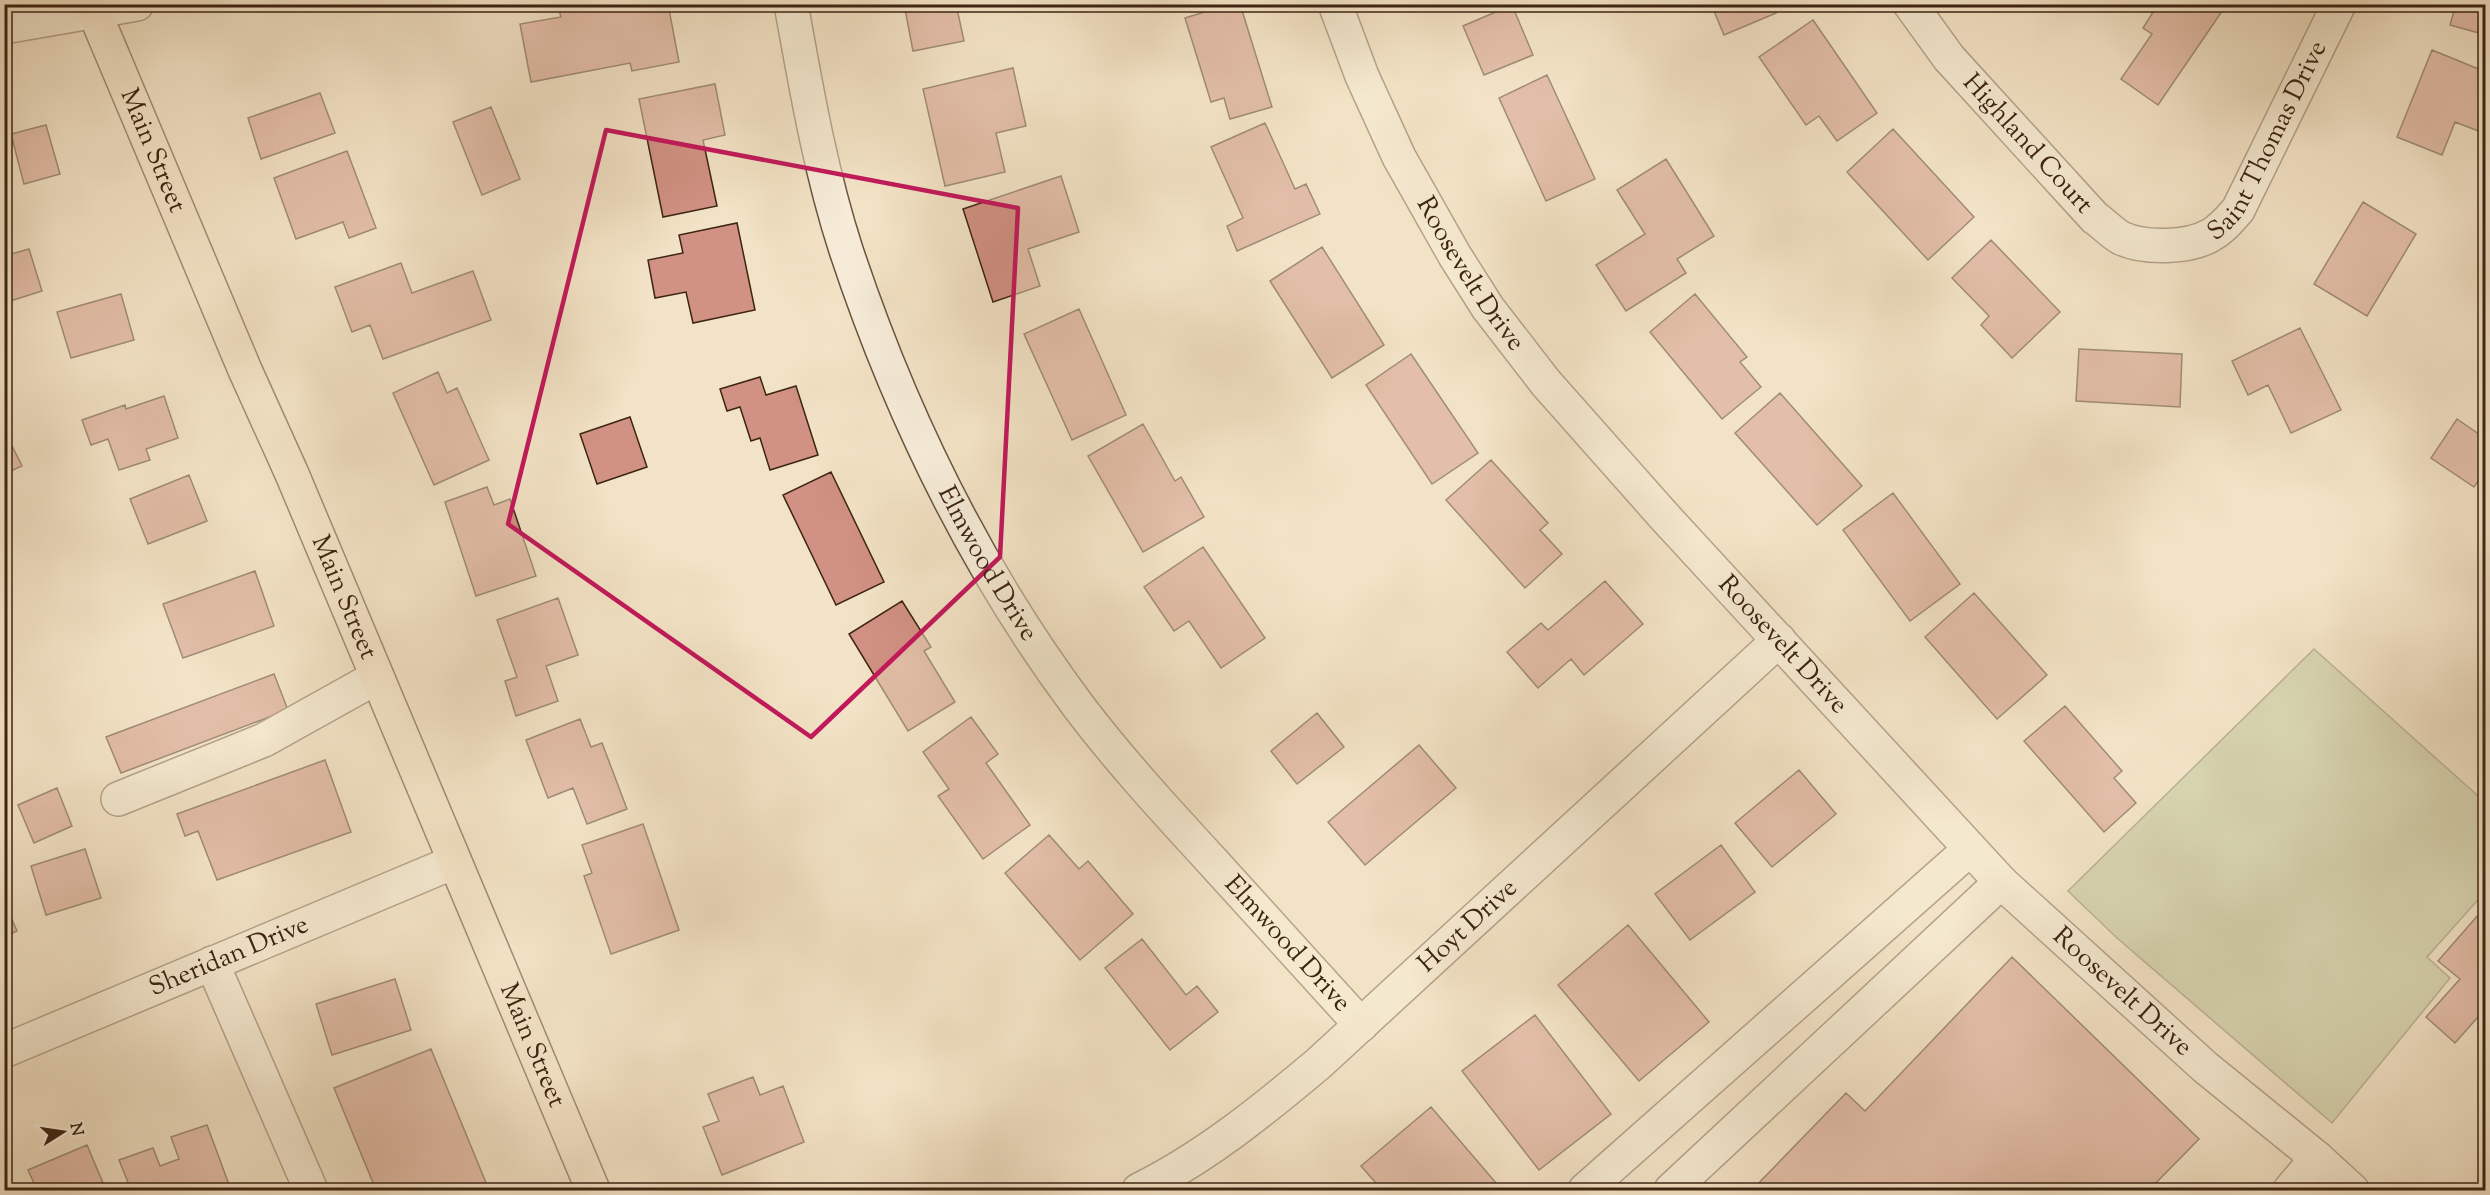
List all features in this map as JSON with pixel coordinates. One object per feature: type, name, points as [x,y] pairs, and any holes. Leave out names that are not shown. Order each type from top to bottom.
[{"type":"main road","name":"Main Street","points":[[93,9],[593,1191]]},
{"type":"street","points":[[4,27],[93,9],[137,4]]},
{"type":"street","name":"Elmwood Drive","points":[[791,4],[820,148],[846,248],[887,364],[922,444],[993,580],[1078,706],[1131,772],[1361,1025]]},
{"type":"street","name":"Roosevelt Drive","points":[[1335,4],[1362,76],[1399,157],[1455,256],[1488,308],[1546,383],[1663,515],[2001,882],[2205,1067],[2317,1158],[2352,1191]]},
{"type":"street","name":"Highland Court","points":[[1910,4],[1949,58],[2095,218],[2120,237],[2133,242],[2170,247]]},
{"type":"street","name":"Saint Thomas Drive","points":[[2170,247],[2210,236],[2238,210],[2339,4]]},
{"type":"street","name":"Hoyt Drive","points":[[1139,1191],[1182,1181],[1318,1064],[1779,640]]},
{"type":"street","points":[[118,798],[264,740],[377,677]]},
{"type":"street","points":[[1586,1191],[1970,849]]},
{"type":"street","name":"Sheridan Drive","points":[[4,1051],[454,862]]},
{"type":"street","points":[[1671,1191],[2001,882]]},
{"type":"street","points":[[212,963],[311,1191]]},
{"type":"street","points":[[2290,1191],[2317,1158]]},
{"type":"highlighted area","points":[[606,130],[1018,208],[1000,557],[811,737],[508,524]]},
{"type":"green space","points":[[2314,649],[2486,803],[2485,892],[2427,957],[2450,978],[2332,1123],[2117,938],[2068,891]]},
{"type":"building","points":[[605,4],[605,8],[624,4],[668,4],[679,62],[632,71],[630,63],[531,82],[520,24],[561,17],[558,6]]},
{"type":"building","points":[[904,4],[956,4],[964,41],[913,51]]},
{"type":"building","points":[[1230,4],[1240,4],[1272,107],[1230,119],[1224,98],[1211,102],[1185,18]]},
{"type":"building","points":[[1711,4],[1772,4],[1776,13],[1724,35]]},
{"type":"building","points":[[2158,4],[2227,4],[2158,105],[2121,79],[2152,34],[2143,28]]},
{"type":"building","points":[[2456,4],[2486,4],[2486,35],[2450,25]]},
{"type":"building","points":[[1512,5],[1533,55],[1484,75],[1463,26]]},
{"type":"building","points":[[1813,20],[1877,113],[1837,141],[1819,116],[1806,125],[1759,57]]},
{"type":"building","points":[[2432,50],[2486,72],[2486,134],[2455,122],[2442,155],[2397,137]]},
{"type":"building","points":[[1013,68],[1026,126],[996,133],[1005,172],[945,186],[923,89]]},
{"type":"building","points":[[1547,75],[1595,179],[1546,201],[1499,98]]},
{"type":"building","points":[[715,84],[725,135],[703,140],[717,206],[663,217],[639,99]]},
{"type":"building","points":[[320,93],[335,133],[261,159],[248,118]]},
{"type":"building","points":[[491,107],[520,179],[482,195],[453,122]]},
{"type":"building","points":[[1265,123],[1295,189],[1306,184],[1320,214],[1237,251],[1227,226],[1243,218],[1211,147]]},
{"type":"building","points":[[46,125],[60,174],[24,184],[11,134]]},
{"type":"building","points":[[1893,129],[1974,217],[1928,260],[1847,172]]},
{"type":"building","points":[[347,151],[376,228],[349,238],[343,222],[296,239],[274,178]]},
{"type":"building","points":[[1666,159],[1714,236],[1677,259],[1686,273],[1626,311],[1596,265],[1645,234],[1617,190]]},
{"type":"building","points":[[1061,176],[1079,232],[1028,249],[1040,286],[993,302],[963,209]]},
{"type":"building","points":[[2363,202],[2416,234],[2367,316],[2314,284]]},
{"type":"building","points":[[737,223],[755,310],[693,323],[686,292],[655,298],[648,260],[683,253],[679,235]]},
{"type":"building","points":[[1991,240],[2060,312],[2012,358],[1981,325],[1989,316],[1952,278]]},
{"type":"building","points":[[1322,247],[1384,345],[1332,378],[1270,281]]},
{"type":"building","points":[[29,249],[42,291],[4,303],[4,256]]},
{"type":"building","points":[[401,263],[412,293],[473,271],[491,320],[383,359],[370,325],[352,332],[335,287]]},
{"type":"building","points":[[121,294],[134,340],[71,358],[57,312]]},
{"type":"building","points":[[1695,294],[1747,357],[1740,362],[1761,387],[1722,419],[1650,332]]},
{"type":"building","points":[[1079,309],[1126,415],[1072,440],[1024,334]]},
{"type":"building","points":[[2300,328],[2341,410],[2291,433],[2268,385],[2248,395],[2232,361]]},
{"type":"building","points":[[2079,349],[2182,354],[2180,407],[2076,401]]},
{"type":"building","points":[[1411,354],[1478,453],[1432,484],[1366,385]]},
{"type":"building","points":[[438,372],[447,393],[457,388],[489,460],[434,485],[393,393]]},
{"type":"building","points":[[760,377],[766,395],[796,386],[818,455],[770,470],[760,438],[751,441],[740,407],[727,411],[720,389]]},
{"type":"building","points":[[1780,393],[1862,486],[1817,525],[1735,433]]},
{"type":"building","points":[[164,396],[178,438],[146,449],[150,460],[119,470],[108,439],[91,445],[82,420],[125,405],[126,409]]},
{"type":"building","points":[[630,417],[647,467],[597,484],[580,434]]},
{"type":"building","points":[[2457,419],[2486,439],[2486,470],[2474,487],[2431,458]]},
{"type":"building","points":[[1143,424],[1175,481],[1181,477],[1204,517],[1143,552],[1088,456]]},
{"type":"building","points":[[4,430],[22,466],[4,474]]},
{"type":"building","points":[[1491,460],[1548,523],[1540,530],[1562,554],[1525,588],[1446,500]]},
{"type":"building","points":[[831,472],[884,582],[836,605],[783,495]]},
{"type":"building","points":[[189,475],[207,521],[148,544],[130,499]]},
{"type":"building","points":[[487,487],[494,505],[510,499],[536,576],[476,596],[445,502]]},
{"type":"building","points":[[1893,493],[1960,584],[1910,621],[1843,530]]},
{"type":"building","points":[[1203,547],[1265,638],[1221,668],[1189,621],[1174,631],[1144,587]]},
{"type":"building","points":[[255,571],[274,626],[183,658],[163,604]]},
{"type":"building","points":[[1605,581],[1643,624],[1584,675],[1571,659],[1538,688],[1507,652],[1541,623],[1548,630]]},
{"type":"building","points":[[1974,593],[2047,675],[1997,719],[1925,637]]},
{"type":"building","points":[[558,598],[578,655],[546,666],[558,701],[516,716],[505,681],[517,677],[497,620]]},
{"type":"building","points":[[902,601],[931,647],[924,651],[955,702],[908,731],[849,634]]},
{"type":"building","points":[[274,674],[288,710],[121,773],[106,737]]},
{"type":"building","points":[[2065,706],[2122,771],[2114,778],[2136,803],[2104,832],[2024,741]]},
{"type":"building","points":[[1317,713],[1344,747],[1297,784],[1271,751]]},
{"type":"building","points":[[971,717],[998,754],[986,763],[1030,825],[983,859],[938,796],[949,789],[923,752]]},
{"type":"building","points":[[580,719],[591,747],[602,743],[627,809],[587,824],[573,788],[548,798],[526,740]]},
{"type":"building","points":[[1419,745],[1456,788],[1365,865],[1328,822]]},
{"type":"building","points":[[325,760],[351,832],[217,880],[198,831],[185,836],[177,814]]},
{"type":"building","points":[[1799,770],[1836,814],[1772,867],[1735,823]]},
{"type":"building","points":[[57,788],[72,826],[34,843],[18,805]]},
{"type":"building","points":[[643,824],[679,930],[611,954],[584,876],[592,873],[582,845]]},
{"type":"building","points":[[1049,835],[1079,869],[1088,861],[1133,914],[1080,960],[1005,873]]},
{"type":"building","points":[[1721,845],[1755,892],[1690,940],[1655,894]]},
{"type":"building","points":[[85,849],[101,898],[46,915],[31,866]]},
{"type":"building","points":[[4,902],[17,931],[4,937]]},
{"type":"building","points":[[2486,906],[2486,1008],[2455,1043],[2426,1017],[2460,979],[2438,961]]},
{"type":"building","points":[[1628,925],[1709,1022],[1639,1081],[1558,985]]},
{"type":"building","points":[[1142,939],[1186,995],[1197,986],[1218,1012],[1170,1050],[1105,968]]},
{"type":"building","points":[[2012,957],[2199,1139],[2149,1190],[1752,1190],[1846,1093],[1865,1111]]},
{"type":"building","points":[[395,979],[411,1030],[332,1055],[316,1004]]},
{"type":"building","points":[[1535,1015],[1611,1114],[1539,1170],[1462,1071]]},
{"type":"building","points":[[431,1049],[489,1190],[376,1190],[334,1088]]},
{"type":"building","points":[[753,1077],[760,1095],[783,1086],[804,1142],[722,1175],[703,1127],[719,1121],[708,1094]]},
{"type":"building","points":[[1431,1107],[1502,1190],[1382,1190],[1361,1166]]},
{"type":"building","points":[[207,1125],[231,1190],[131,1190],[119,1160],[153,1148],[160,1166],[179,1159],[171,1137]]},
{"type":"building","points":[[87,1145],[106,1190],[37,1190],[28,1170]]}]
